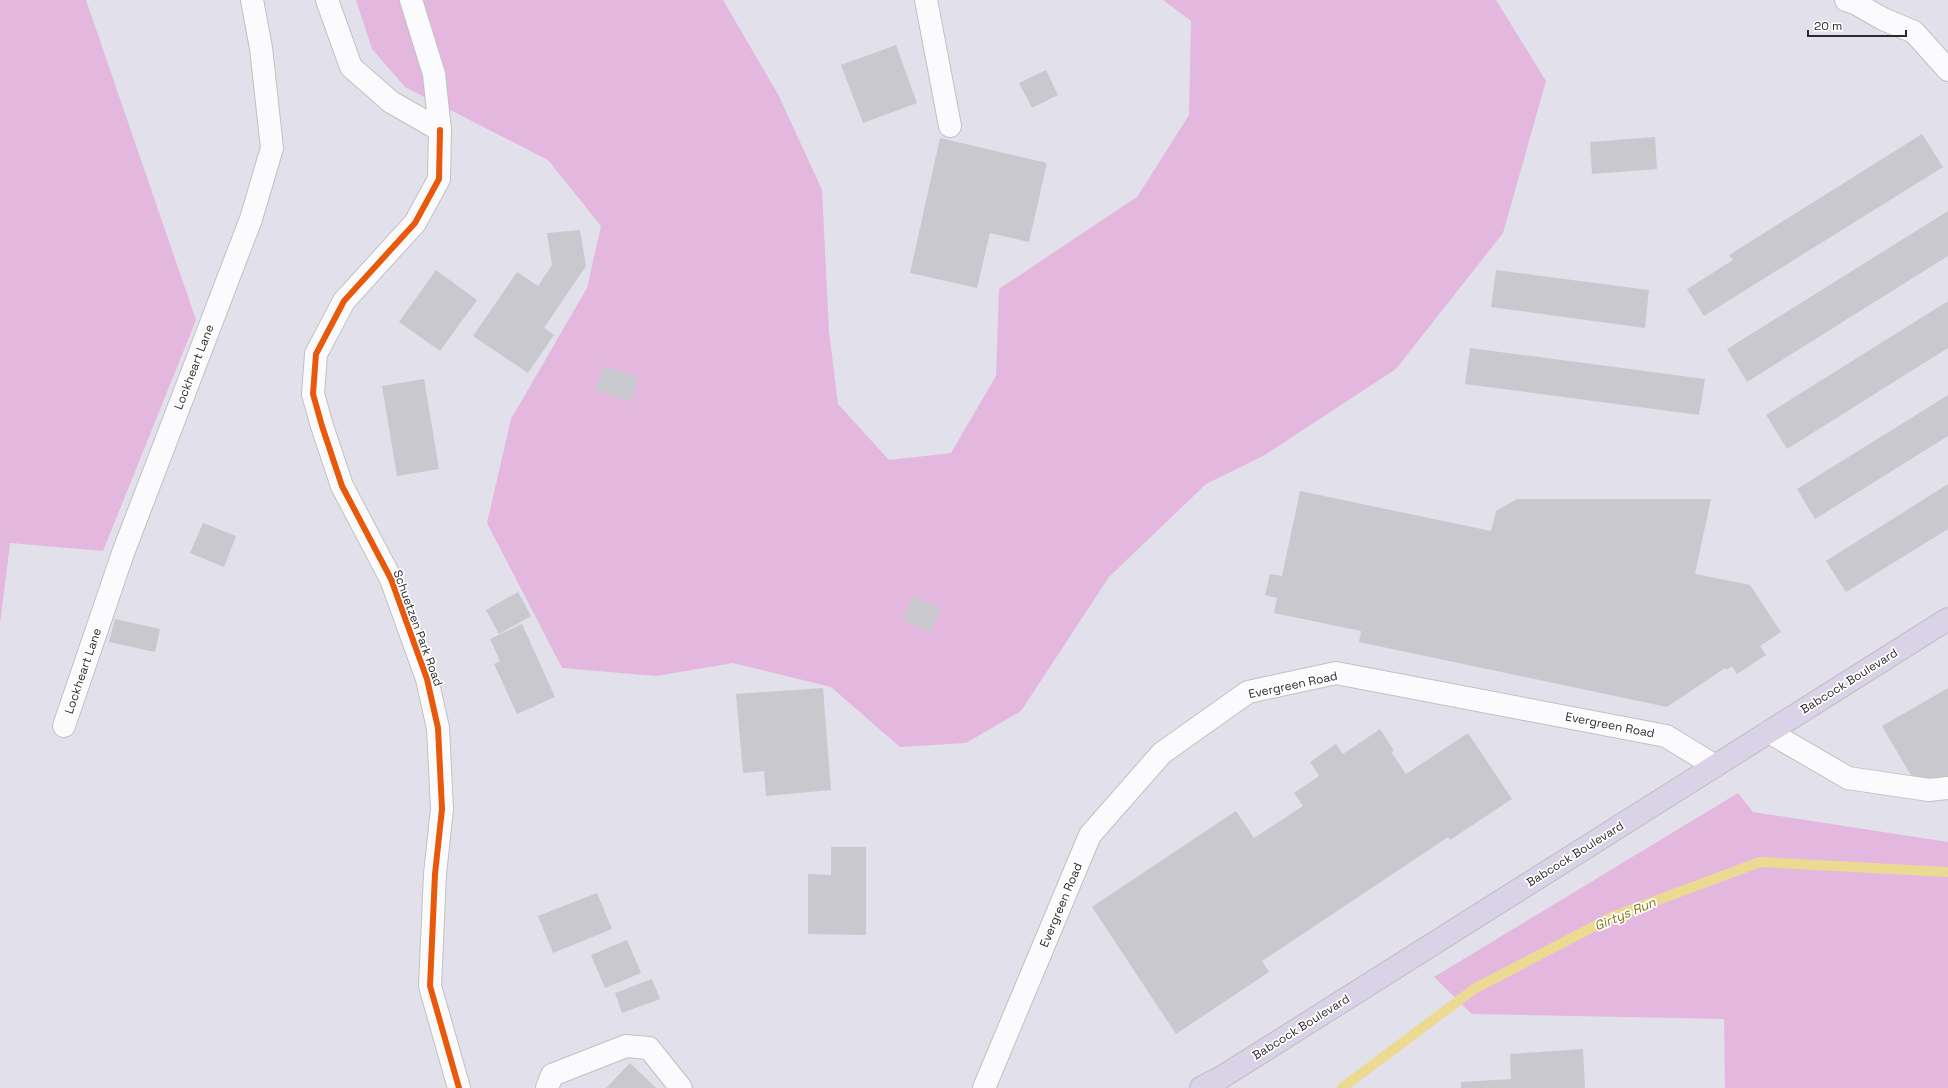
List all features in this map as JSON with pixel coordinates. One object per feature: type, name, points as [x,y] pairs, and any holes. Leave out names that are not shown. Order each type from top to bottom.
[{"type":"main road","name":"Babcock Boulevard","points":[[1201,1088],[1225,1082],[1715,766],[1948,619]]},
{"type":"street","name":"Lockheart Lane","points":[[64,726],[123,553],[251,219],[272,148],[261,48],[252,0]]},
{"type":"street","points":[[327,0],[352,67],[391,102],[440,130]]},
{"type":"street","name":"Schuetzen Park Road","points":[[411,0],[434,74],[440,130],[440,179],[416,223],[344,301],[316,354],[313,394],[342,486],[390,579],[427,679],[438,728],[442,809],[435,874],[430,986],[459,1088]]},
{"type":"street","points":[[926,0],[950,126]]},
{"type":"street","points":[[1846,0],[1855,3],[1883,19],[1914,32],[1948,70]]},
{"type":"street","name":"Evergreen Road","points":[[984,1087],[1090,835],[1162,753],[1248,692],[1336,673],[1666,736],[1715,766]]},
{"type":"street","points":[[1769,732],[1848,778],[1929,790],[1948,788]]},
{"type":"street","points":[[547,1088],[552,1075],[626,1046],[649,1048],[681,1088]]},
{"type":"shaded area","points":[[0,0],[86,0],[196,320],[103,551],[10,543],[0,624]]},
{"type":"shaded area","points":[[356,0],[723,0],[779,96],[822,190],[829,331],[838,404],[889,460],[951,453],[996,376],[999,289],[1137,197],[1189,115],[1191,21],[1163,0],[1496,0],[1546,81],[1503,233],[1396,369],[1263,456],[1206,484],[1109,577],[1021,711],[966,743],[900,747],[831,687],[733,663],[656,676],[562,668],[487,523],[511,419],[587,288],[601,226],[548,160],[405,87],[372,49]]},
{"type":"shaded area","points":[[1738,793],[1753,812],[1948,842],[1948,1088],[1725,1088],[1724,1019],[1472,1014],[1434,977]]},
{"type":"building","points":[[896,45],[917,103],[863,123],[841,65]]},
{"type":"building","points":[[1046,70],[1058,95],[1032,108],[1019,83]]},
{"type":"building","points":[[1922,134],[1943,167],[1704,316],[1687,289],[1733,260],[1729,255]]},
{"type":"building","points":[[1655,137],[1657,169],[1592,174],[1590,142]]},
{"type":"building","points":[[940,138],[1047,163],[1029,242],[990,233],[977,288],[910,273]]},
{"type":"building","points":[[1948,211],[1948,256],[1747,382],[1727,349]]},
{"type":"building","points":[[580,230],[586,266],[544,328],[554,335],[528,373],[473,336],[517,272],[538,286],[552,265],[547,233]]},
{"type":"building","points":[[436,270],[477,300],[440,351],[399,322]]},
{"type":"building","points":[[1496,270],[1649,290],[1645,328],[1491,307]]},
{"type":"building","points":[[1948,301],[1948,348],[1787,449],[1766,415]]},
{"type":"building","points":[[1470,348],[1705,379],[1699,415],[1465,384]]},
{"type":"building","points":[[603,366],[639,377],[631,402],[595,390]]},
{"type":"building","points":[[424,379],[439,469],[397,476],[382,386]]},
{"type":"building","points":[[1948,395],[1948,436],[1815,519],[1797,489]]},
{"type":"building","points":[[1948,484],[1948,529],[1846,592],[1826,561]]},
{"type":"building","points":[[1300,491],[1491,531],[1496,511],[1517,499],[1711,499],[1695,574],[1750,585],[1781,632],[1760,646],[1766,655],[1737,674],[1732,666],[1726,670],[1725,668],[1667,707],[1359,642],[1361,631],[1274,613],[1277,598],[1265,595],[1270,574],[1282,576]]},
{"type":"building","points":[[203,523],[236,536],[224,567],[190,553]]},
{"type":"building","points":[[518,592],[531,616],[499,634],[486,610]]},
{"type":"building","points":[[913,596],[941,609],[930,633],[902,620]]},
{"type":"building","points":[[115,619],[160,629],[155,652],[109,642]]},
{"type":"building","points":[[522,624],[555,697],[517,714],[494,664],[500,661],[490,639]]},
{"type":"building","points":[[823,688],[831,790],[766,796],[764,771],[743,773],[736,694]]},
{"type":"building","points":[[1948,688],[1948,778],[1916,784],[1882,726]]},
{"type":"building","points":[[1380,729],[1394,751],[1391,752],[1406,774],[1468,733],[1512,799],[1450,840],[1448,837],[1262,961],[1269,972],[1176,1034],[1092,907],[1236,811],[1254,838],[1303,806],[1294,793],[1319,776],[1310,762],[1336,744],[1343,754]]},
{"type":"building","points":[[831,847],[866,847],[866,935],[808,934],[808,874],[831,875]]},
{"type":"building","points":[[597,893],[612,929],[553,953],[538,916]]},
{"type":"building","points":[[627,940],[641,973],[605,988],[591,955]]},
{"type":"building","points":[[652,979],[660,999],[622,1013],[615,993]]},
{"type":"building","points":[[1583,1049],[1585,1088],[1461,1088],[1461,1082],[1511,1079],[1510,1054]]},
{"type":"building","points":[[630,1063],[656,1088],[606,1088]]},
{"type":"waterway","name":"Girtys Run","points":[[1342,1088],[1474,989],[1612,917],[1760,862],[1948,872]]},
{"type":"cycle path","points":[[440,130],[439,179],[415,223],[344,301],[316,354],[313,394],[342,486],[391,579],[427,679],[438,728],[442,809],[435,874],[430,986],[459,1088]]}]
